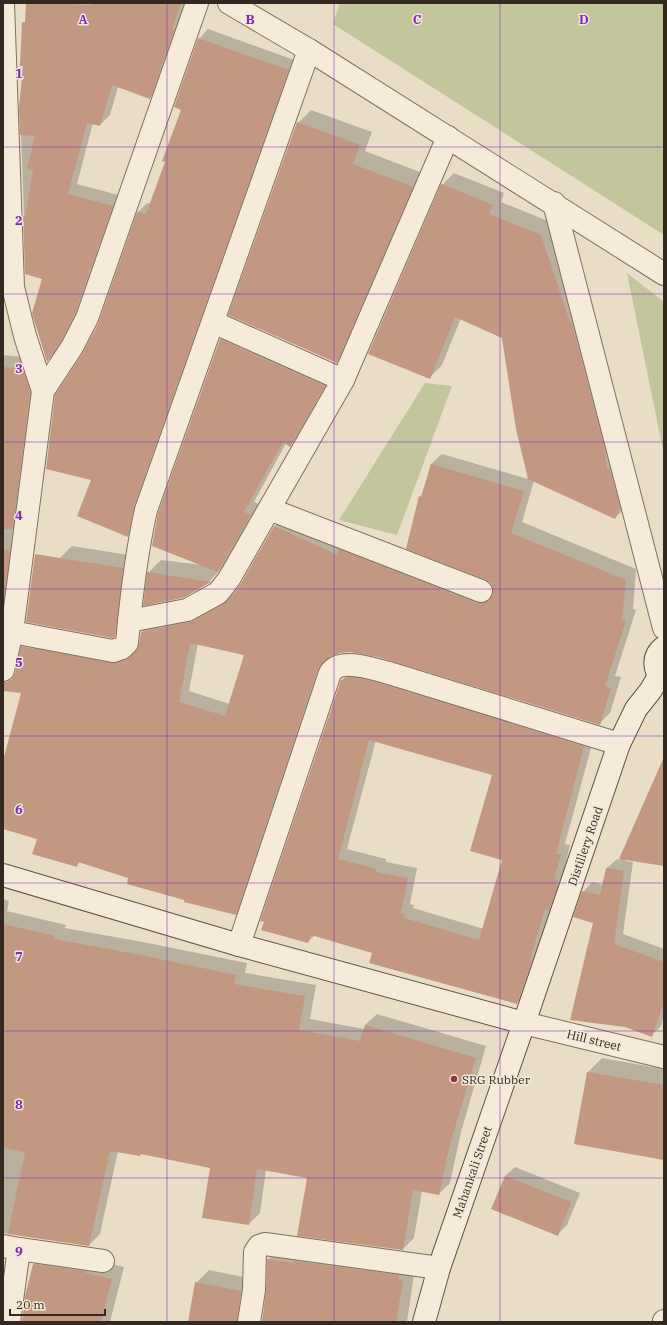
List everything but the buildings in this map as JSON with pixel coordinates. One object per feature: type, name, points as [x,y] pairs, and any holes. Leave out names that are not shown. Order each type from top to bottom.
[{"type":"street","points":[[3,3],[13,287],[25,336],[43,391],[12,632],[3,670]]},
{"type":"street","points":[[43,391],[72,347],[88,318],[197,3]]},
{"type":"street","points":[[229,3],[309,50],[554,203],[664,274]]},
{"type":"street","points":[[12,632],[112,651],[122,648],[127,642],[138,542],[146,510],[309,50]]},
{"type":"street","points":[[129,621],[187,610],[218,593],[229,579],[344,380],[448,137]]},
{"type":"street","points":[[554,203],[664,628]]},
{"type":"street","points":[[213,322],[344,380]]},
{"type":"street","points":[[269,509],[481,591]]},
{"type":"street","name":"Distillery Road","points":[[524,1023],[619,744],[636,709],[662,678],[656,670],[656,658],[658,652],[664,647]]},
{"type":"street","points":[[239,945],[330,673],[333,668],[339,665],[350,665],[389,672],[619,744]]},
{"type":"street","name":"Hill street","points":[[3,875],[239,945],[524,1023],[664,1057]]},
{"type":"street","name":"Mahankali Street","points":[[424,1322],[439,1268],[524,1023]]},
{"type":"street","points":[[249,1322],[254,1290],[256,1252],[259,1246],[265,1244],[439,1268]]},
{"type":"street","points":[[9,1322],[11,1248],[103,1261]]},
{"type":"green space","points":[[340,3],[664,3],[664,235],[333,24]]},
{"type":"green space","points":[[627,273],[664,302],[664,455]]},
{"type":"green space","points":[[425,383],[452,386],[397,535],[339,520]]},
{"type":"place","name":"SRG Rubber","points":[[454,1079]]}]
